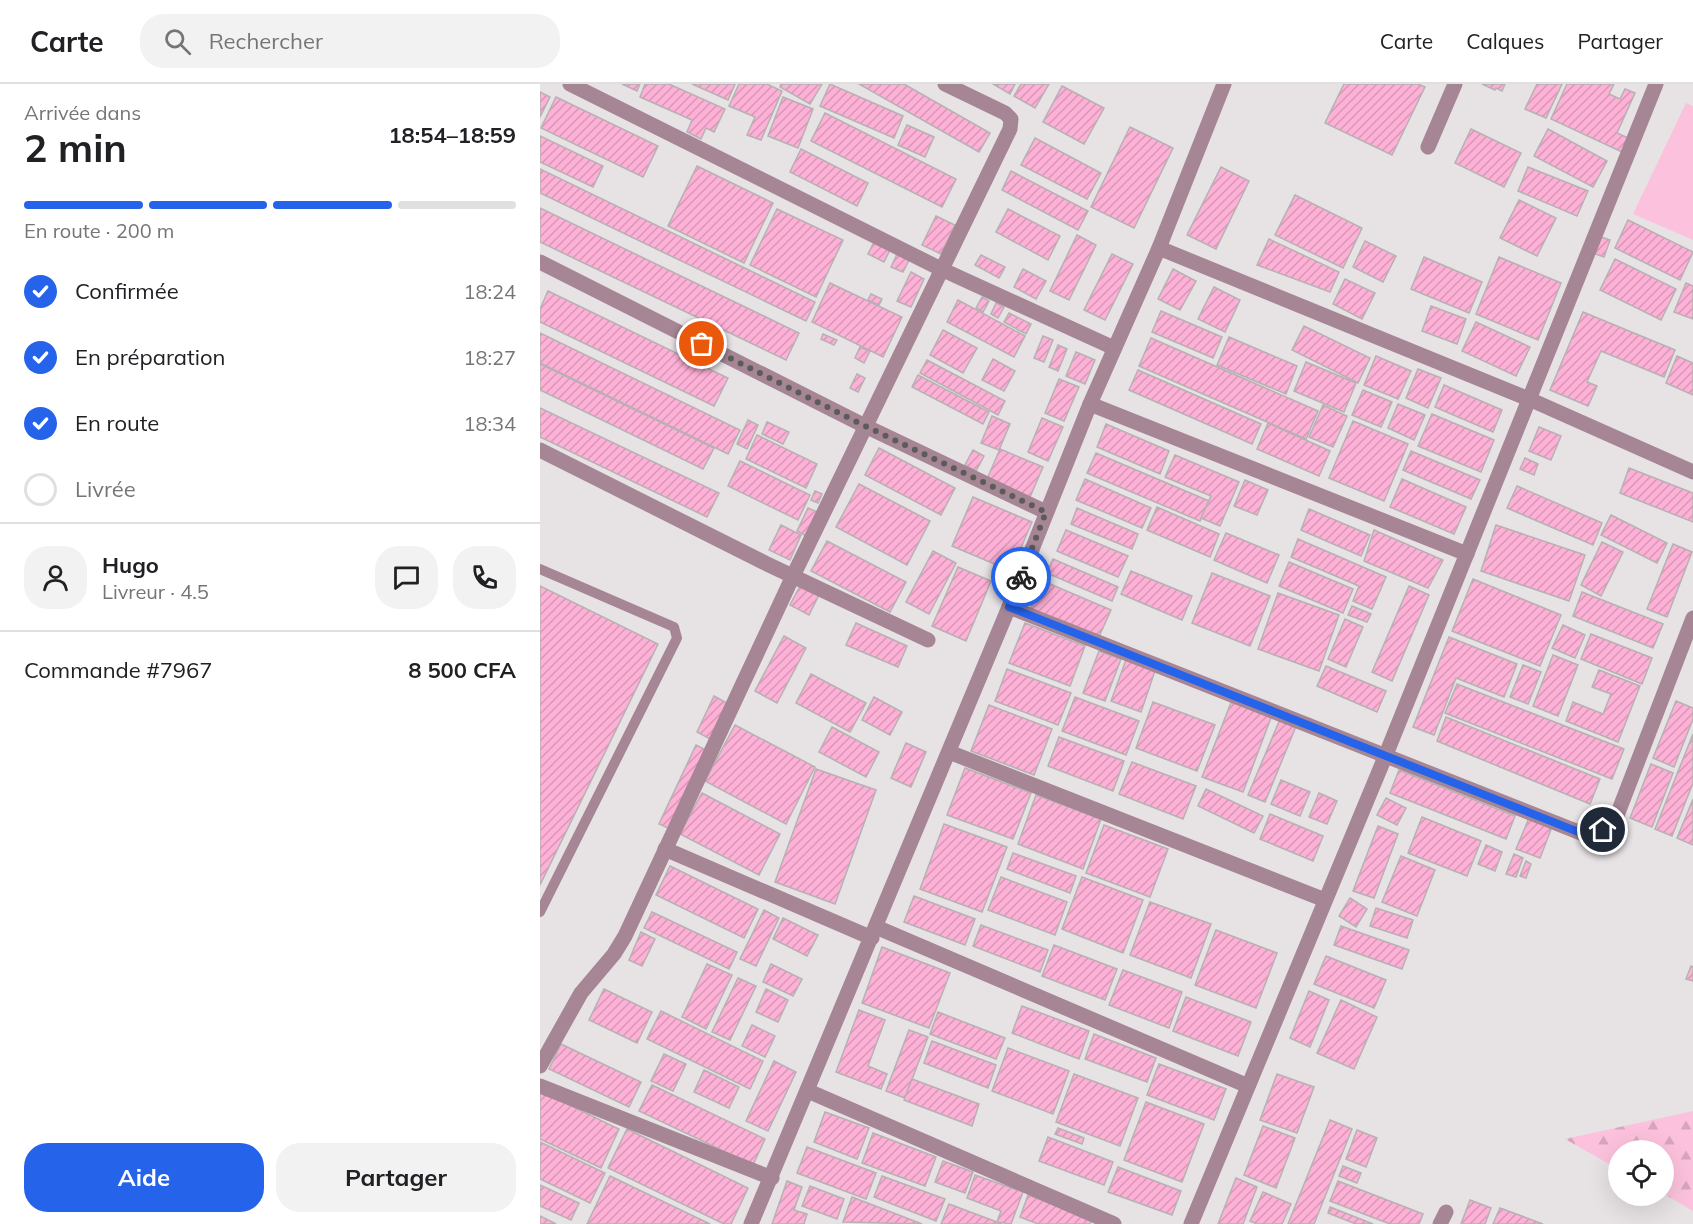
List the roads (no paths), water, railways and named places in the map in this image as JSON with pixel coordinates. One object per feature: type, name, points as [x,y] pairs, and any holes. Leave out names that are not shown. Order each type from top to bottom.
[{"type":"street","points":[[570,84],[941,269],[1114,348]]},
{"type":"street","points":[[540,1066],[580,993],[614,954],[625,936],[793,576],[1010,129],[1011,119],[1005,113],[945,84]]},
{"type":"street","points":[[751,1224],[1009,607],[1090,404],[1159,248],[1224,84]]},
{"type":"street","points":[[1428,147],[1455,84]]},
{"type":"street","points":[[1191,1224],[1385,757],[1656,84]]},
{"type":"street","points":[[1159,248],[1529,399],[1693,472]]},
{"type":"street","points":[[540,262],[865,426],[1046,512]]},
{"type":"street","points":[[1090,404],[1467,554]]},
{"type":"street","points":[[540,450],[765,564],[928,640]]},
{"type":"street","points":[[1009,607],[1586,835],[1603,830],[1616,818],[1693,618]]},
{"type":"street","points":[[949,752],[1325,900]]},
{"type":"street","points":[[665,849],[874,932],[1248,1086]]},
{"type":"street","points":[[540,1086],[772,1178]]},
{"type":"street","points":[[808,1091],[1114,1224]]},
{"type":"lane","points":[[540,569],[674,627],[677,638],[540,912]]}]
